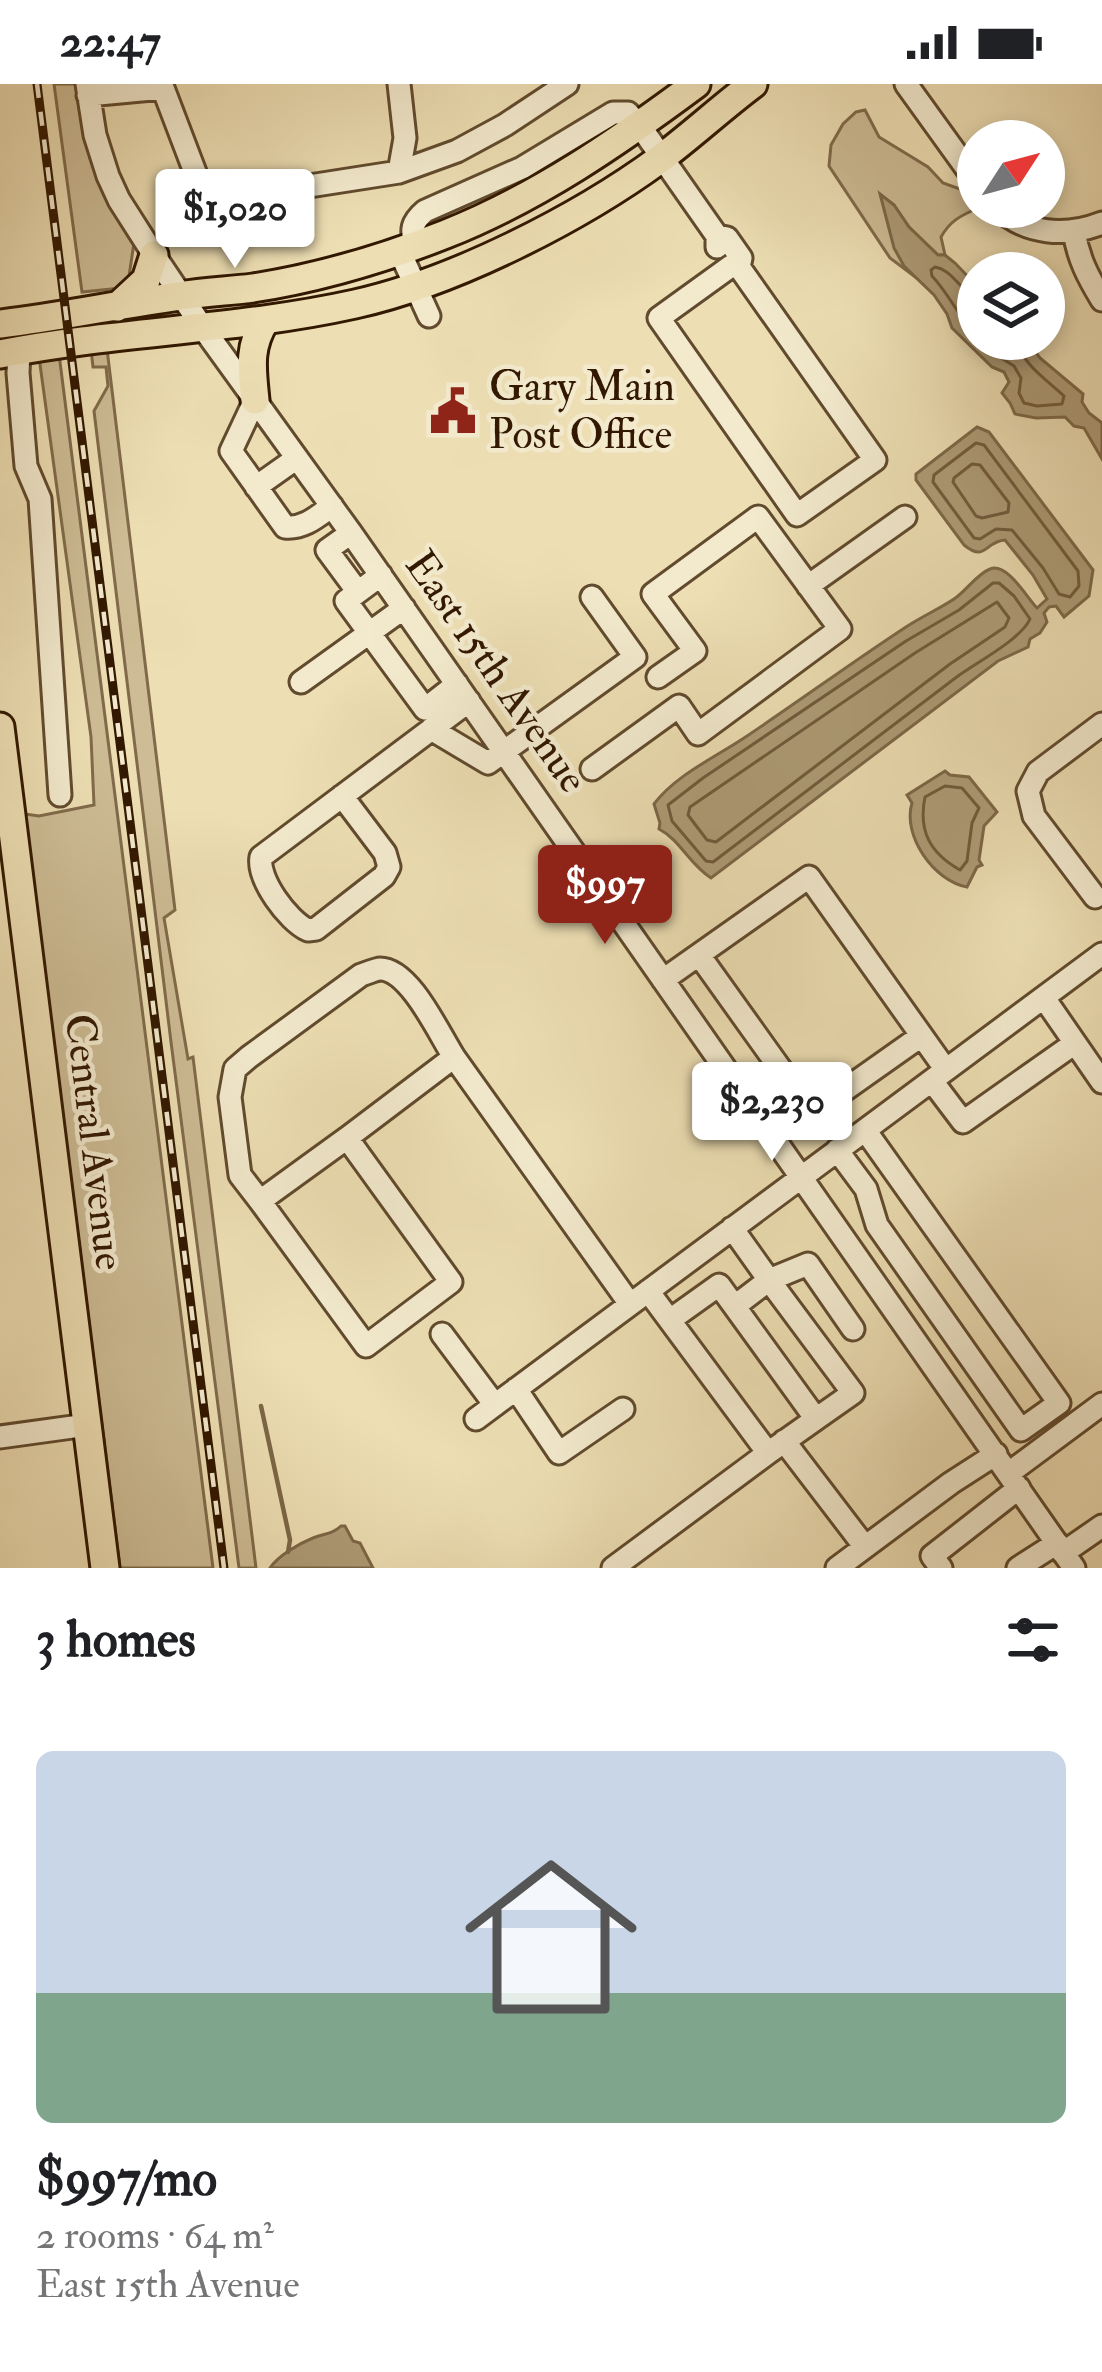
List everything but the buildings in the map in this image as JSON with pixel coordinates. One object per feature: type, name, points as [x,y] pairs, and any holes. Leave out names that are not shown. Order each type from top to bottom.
[{"type":"main road","points":[[0,324],[255,287],[408,249],[506,207],[557,179],[696,84]]},
{"type":"main road","points":[[10,352],[265,321],[414,286],[567,218],[662,158],[753,84]]},
{"type":"main road","points":[[117,307],[146,280],[154,255]]},
{"type":"main road","points":[[203,328],[253,297],[300,278]]},
{"type":"main road","points":[[115,339],[181,296]]},
{"type":"main road","points":[[0,308],[32,320]]},
{"type":"main road","points":[[255,400],[250,353],[265,321]]},
{"type":"main road","name":"Central Avenue","points":[[0,727],[6,824],[105,1568]]},
{"type":"street","points":[[399,84],[405,138],[399,172]]},
{"type":"street","points":[[88,89],[163,86],[198,180],[232,198],[399,172],[457,151],[567,84]]},
{"type":"street","points":[[905,84],[957,155]]},
{"type":"street","name":"East 15th Avenue","points":[[88,89],[108,176],[181,296],[1065,1555]]},
{"type":"street","points":[[640,126],[717,236],[716,245],[735,267],[875,460],[797,515],[658,318],[735,267]]},
{"type":"street","points":[[1031,228],[1074,231],[1102,223]]},
{"type":"street","points":[[1074,231],[1086,274],[1102,300]]},
{"type":"street","points":[[408,249],[414,286],[429,316]]},
{"type":"street","points":[[10,352],[18,373],[26,466],[40,499],[60,795]]},
{"type":"street","points":[[255,400],[231,451],[256,487],[286,527],[310,521],[332,506]]},
{"type":"street","points":[[256,487],[297,458]]},
{"type":"street","points":[[0,468],[26,466]]},
{"type":"street","points":[[592,597],[698,734],[840,629],[758,517],[653,594],[695,651],[658,677]]},
{"type":"street","points":[[808,586],[905,518]]},
{"type":"street","points":[[351,532],[328,550],[358,592]]},
{"type":"street","points":[[381,575],[346,601],[425,710],[463,693]]},
{"type":"street","points":[[302,682],[404,608]]},
{"type":"street","points":[[390,661],[424,636]]},
{"type":"street","points":[[431,729],[488,763],[635,657]]},
{"type":"street","points":[[342,796],[385,853],[389,867],[384,876],[316,929],[300,928],[264,879],[261,857],[270,849],[431,729],[463,693]]},
{"type":"street","points":[[592,769],[679,706]]},
{"type":"street","points":[[1100,898],[1034,816],[1028,791],[1038,772],[1102,724]]},
{"type":"street","points":[[663,980],[809,877],[921,1036],[963,1122],[1075,1043]]},
{"type":"street","points":[[476,1419],[1102,954]]},
{"type":"street","points":[[699,955],[812,1113],[921,1036]]},
{"type":"street","points":[[347,1138],[451,1282],[366,1346],[240,1175],[230,1097],[236,1069],[249,1057],[361,975],[378,968],[396,974],[411,987],[454,1057],[639,1297],[670,1320],[866,1546]]},
{"type":"street","points":[[1043,998],[1102,1082]]},
{"type":"street","points":[[260,1201],[454,1057]]},
{"type":"street","points":[[834,1097],[1059,1403],[1021,1430],[877,1225],[866,1189],[837,1150]]},
{"type":"street","points":[[613,1568],[853,1394],[733,1228]]},
{"type":"street","points":[[735,1306],[769,1280],[808,1264],[853,1330]]},
{"type":"street","points":[[670,1320],[719,1285],[816,1419]]},
{"type":"street","points":[[442,1334],[495,1405]]},
{"type":"street","points":[[516,1389],[559,1453],[623,1409]]},
{"type":"street","points":[[837,1568],[866,1546],[1008,1472],[1102,1404]]},
{"type":"street","points":[[1056,1405],[1072,1426]]},
{"type":"street","points":[[0,1437],[87,1425]]},
{"type":"street","points":[[941,1568],[932,1556],[1008,1472]]},
{"type":"street","points":[[1018,1568],[1065,1555],[1102,1526]]},
{"type":"shaded area","points":[[54,84],[76,84],[93,168],[134,243],[129,276],[121,288],[82,292]]},
{"type":"shaded area","points":[[865,110],[879,137],[957,188],[957,220],[941,237],[945,255],[938,255],[882,196],[904,266],[918,279],[890,258],[829,166],[831,145],[856,112]]},
{"type":"shaded area","points":[[107,349],[175,910],[164,918],[188,1059],[193,1057],[256,1568],[239,1568],[171,1042],[94,411],[108,386],[106,367],[93,367],[91,350]]},
{"type":"shaded area","points":[[59,354],[213,1568],[120,1568],[25,814],[39,816],[94,805],[91,737],[39,357]]},
{"type":"water","points":[[880,194],[938,255],[957,265],[957,333],[934,295],[904,266],[894,248]]},
{"type":"water","points":[[985,360],[1042,360],[1083,394],[1089,413],[1102,423],[1102,459],[1084,428],[1065,417],[1015,414],[1002,393],[1009,382],[1004,372]]},
{"type":"water","points":[[977,427],[989,432],[1093,570],[1089,596],[1064,617],[1056,606],[1049,607],[1044,613],[1047,622],[1028,647],[998,661],[711,878],[659,829],[654,804],[673,784],[954,599],[990,569],[1010,576],[1037,608],[1047,599],[1005,540],[981,552],[964,545],[916,480],[916,474]]},
{"type":"water","points":[[945,771],[969,777],[997,812],[984,826],[982,865],[967,887],[932,866],[912,829],[912,803],[907,795]]},
{"type":"water","points":[[341,1526],[360,1543],[373,1568],[270,1568],[295,1547]]},
{"type":"waterway","points":[[261,1406],[290,1540],[288,1552]]},
{"type":"railway","points":[[37,84],[224,1568]]},
{"type":"place","name":"Gary Main Post Office","points":[[453,411]]}]
